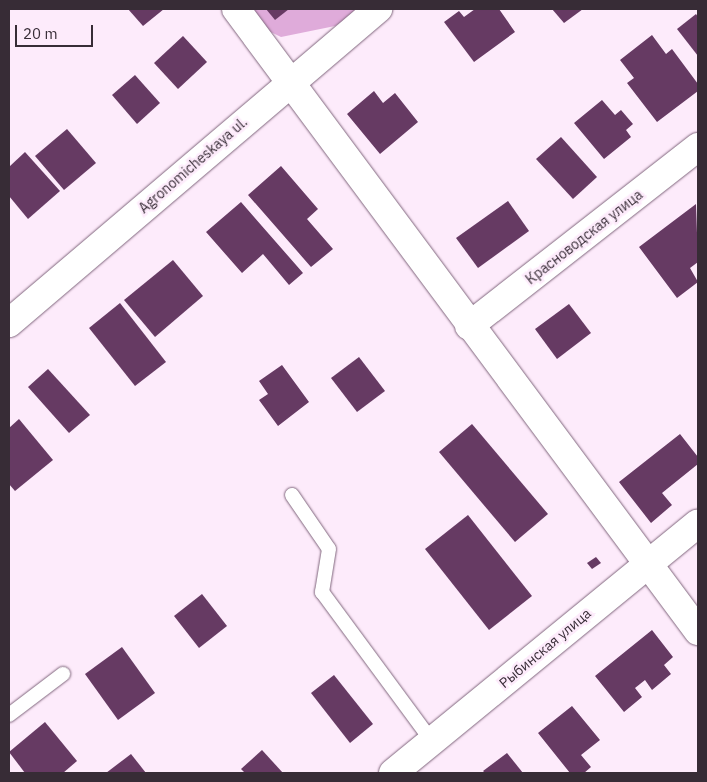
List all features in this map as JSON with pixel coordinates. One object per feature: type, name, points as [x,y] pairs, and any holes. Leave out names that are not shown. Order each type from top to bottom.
[{"type":"street","points":[[236,9],[284,73],[289,84],[698,631]]},
{"type":"street","name":"Agronomicheskaya ul.","points":[[9,323],[378,9]]},
{"type":"street","name":"Красноводская улица","points":[[469,326],[698,146]]},
{"type":"street","name":"Рыбинская улица","points":[[393,773],[648,562],[698,524]]},
{"type":"lane","points":[[292,495],[329,549],[322,592],[432,741]]},
{"type":"lane","points":[[9,715],[63,674]]},
{"type":"shaded area","points":[[252,9],[365,9],[335,26],[281,37],[246,20]]},
{"type":"building","points":[[128,9],[164,9],[143,26]]},
{"type":"building","points":[[266,9],[289,9],[275,20]]},
{"type":"building","points":[[475,9],[499,9],[515,32],[474,62],[444,22],[459,11],[464,17]]},
{"type":"building","points":[[552,9],[583,9],[564,23]]},
{"type":"building","points":[[696,14],[698,17],[698,56],[677,29]]},
{"type":"building","points":[[652,35],[666,54],[672,49],[698,84],[698,91],[657,122],[627,83],[634,78],[620,60]]},
{"type":"building","points":[[183,36],[207,62],[178,89],[154,63]]},
{"type":"building","points":[[135,75],[160,103],[137,124],[112,95]]},
{"type":"building","points":[[374,91],[383,103],[395,93],[418,122],[380,154],[347,114]]},
{"type":"building","points":[[602,100],[615,115],[621,110],[633,124],[626,130],[631,137],[604,159],[574,123]]},
{"type":"building","points":[[67,129],[96,163],[64,190],[35,156]]},
{"type":"building","points":[[561,137],[597,177],[573,199],[536,159]]},
{"type":"building","points":[[25,152],[60,191],[28,219],[9,196],[9,167]]},
{"type":"building","points":[[281,166],[318,209],[307,219],[333,249],[311,267],[248,195]]},
{"type":"building","points":[[508,201],[529,231],[478,268],[456,238]]},
{"type":"building","points":[[241,202],[303,273],[289,285],[263,254],[242,273],[206,232]]},
{"type":"building","points":[[696,204],[698,262],[690,268],[698,282],[677,298],[639,247]]},
{"type":"building","points":[[173,260],[203,296],[155,337],[124,300]]},
{"type":"building","points":[[120,303],[166,362],[135,386],[89,328]]},
{"type":"building","points":[[569,304],[591,333],[557,359],[535,329]]},
{"type":"building","points":[[359,357],[385,391],[357,412],[331,378]]},
{"type":"building","points":[[282,365],[309,402],[278,426],[259,400],[268,394],[259,381]]},
{"type":"building","points":[[48,369],[90,415],[69,433],[28,387]]},
{"type":"building","points":[[19,419],[53,460],[15,491],[9,484],[9,428]]},
{"type":"building","points":[[472,424],[548,514],[515,542],[439,452]]},
{"type":"building","points":[[680,434],[698,457],[698,464],[662,493],[672,505],[651,523],[619,482]]},
{"type":"building","points":[[468,515],[532,596],[489,630],[425,549]]},
{"type":"building","points":[[596,557],[601,563],[592,569],[587,563]]},
{"type":"building","points":[[202,594],[227,626],[199,648],[174,616]]},
{"type":"building","points":[[652,630],[673,657],[664,665],[671,674],[652,690],[645,680],[635,688],[642,697],[624,712],[595,676]]},
{"type":"building","points":[[122,647],[155,693],[118,720],[85,674]]},
{"type":"building","points":[[334,675],[373,724],[350,743],[311,693]]},
{"type":"building","points":[[572,706],[600,740],[581,755],[591,767],[584,773],[570,773],[538,733]]},
{"type":"building","points":[[45,722],[77,761],[63,773],[25,773],[9,752]]},
{"type":"building","points":[[262,750],[283,773],[245,773],[241,769]]},
{"type":"building","points":[[507,753],[523,773],[485,773],[483,771]]},
{"type":"building","points":[[131,754],[146,773],[106,773]]}]
